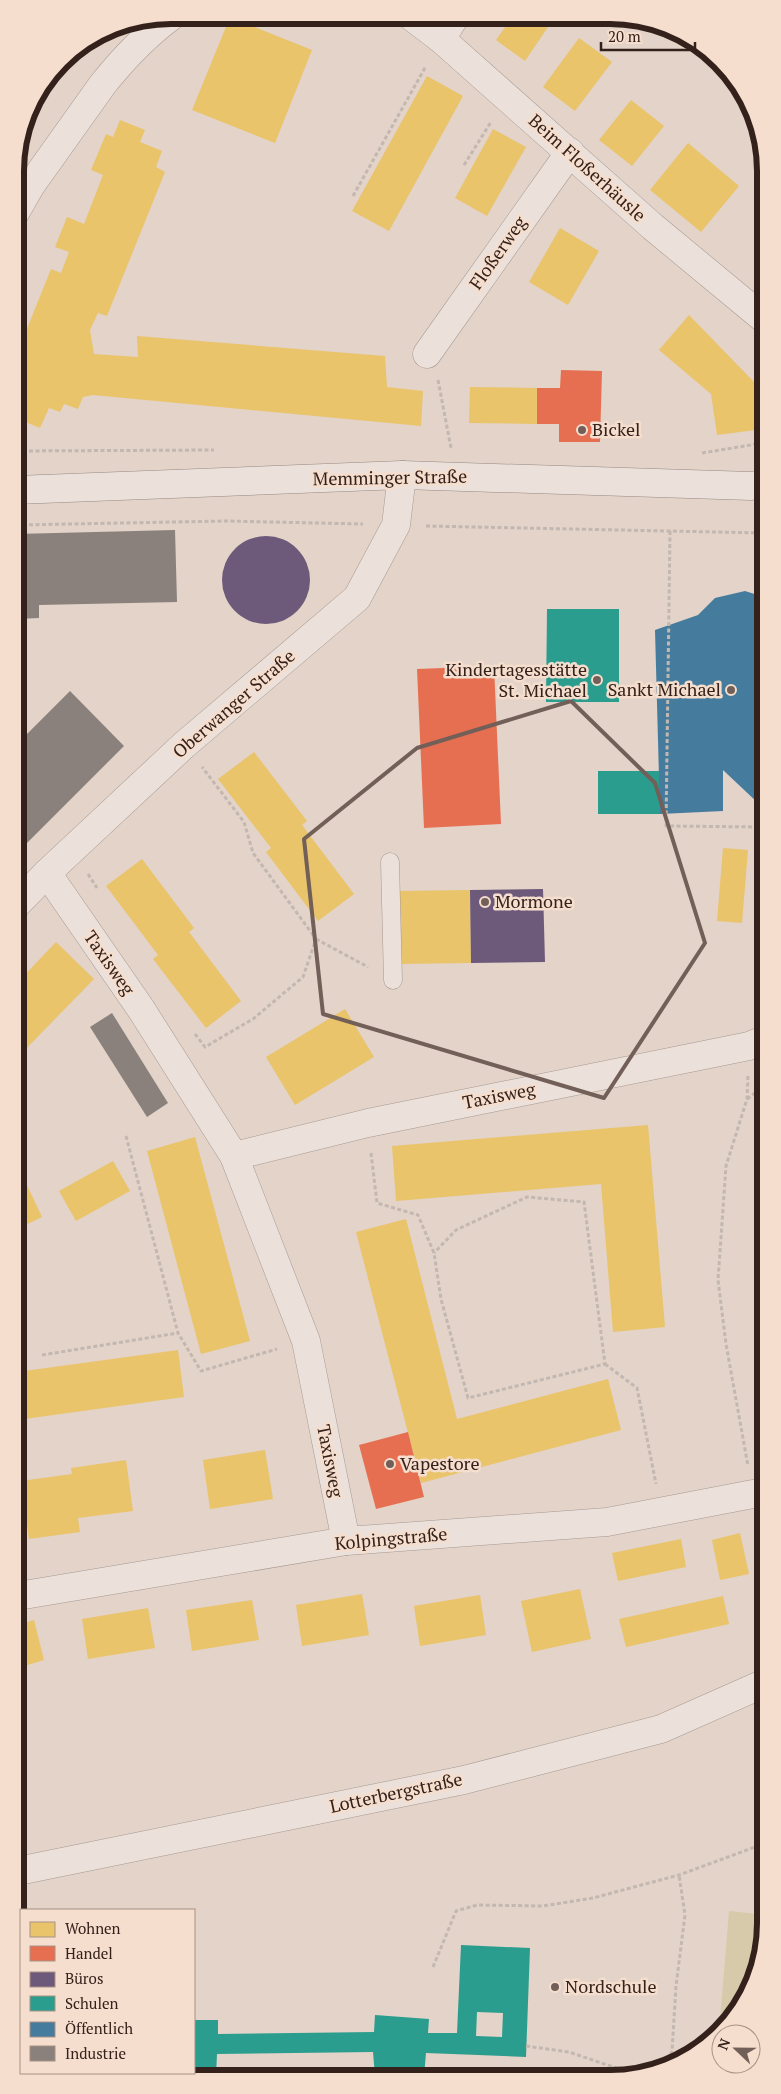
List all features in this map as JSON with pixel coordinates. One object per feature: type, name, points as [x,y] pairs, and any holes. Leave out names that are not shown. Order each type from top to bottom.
[{"type":"street","points":[[24,198],[102,84],[161,24]]},
{"type":"street","name":"Beim Floßerhäusle","points":[[436,24],[448,28],[507,96],[653,226],[757,313]]},
{"type":"street","name":"Floßerweg","points":[[427,354],[570,152]]},
{"type":"street","name":"Memminger Straße","points":[[24,490],[402,475],[757,485]]},
{"type":"street","name":"Oberwanger Straße","points":[[24,897],[184,745],[357,598],[396,525],[402,475]]},
{"type":"street","name":"Taxisweg","points":[[47,873],[141,1009],[234,1156],[306,1340],[346,1541]]},
{"type":"street","name":"Taxisweg","points":[[234,1156],[368,1123],[757,1043]]},
{"type":"street","name":"Kolpingstraße","points":[[24,1595],[346,1541],[607,1522],[757,1494]]},
{"type":"street","name":"Lotterbergstraße","points":[[24,1870],[464,1780],[661,1729],[757,1687]]},
{"type":"lane","points":[[390,862],[393,980]]},
{"type":"path","points":[[353,196],[448,28]]},
{"type":"path","points":[[464,165],[507,96]]},
{"type":"path","points":[[427,354],[439,383],[451,448]]},
{"type":"path","points":[[24,525],[225,521],[757,534]]},
{"type":"path","points":[[670,531],[666,826],[757,827]]},
{"type":"path","points":[[184,745],[244,822],[253,853],[316,939],[393,980]]},
{"type":"path","points":[[72,850],[98,890]]},
{"type":"path","points":[[194,1032],[205,1047],[253,1019],[303,977],[316,939]]},
{"type":"path","points":[[757,1043],[747,1099],[726,1166],[718,1280],[726,1344],[757,1485]]},
{"type":"path","points":[[747,1099],[757,1091]]},
{"type":"path","points":[[368,1123],[377,1203],[418,1215],[434,1253],[441,1299],[468,1398],[605,1364]]},
{"type":"path","points":[[126,1136],[178,1333],[201,1372],[306,1340]]},
{"type":"path","points":[[434,1253],[456,1230],[527,1197],[584,1202],[605,1364],[637,1388],[656,1483],[659,1512]]},
{"type":"path","points":[[42,1355],[178,1333]]},
{"type":"path","points":[[433,1967],[456,1910],[477,1905],[543,1906],[593,1898],[679,1875],[757,1846]]},
{"type":"path","points":[[669,2057],[672,2051],[676,1986],[685,1915],[679,1875]]},
{"type":"path","points":[[526,2046],[569,2052],[621,2069]]},
{"type":"highlighted area","points":[[571,701],[655,783],[705,943],[604,1098],[495,1067],[323,1014],[304,839],[417,748]]},
{"type":"shaded area","points":[[729,1911],[757,1914],[754,1952],[746,1980],[738,1997],[721,2020]]},
{"type":"building: Wohnen","points":[[227,24],[247,24],[312,50],[275,143],[192,110]]},
{"type":"building: Wohnen","points":[[507,24],[550,24],[525,61],[496,40]]},
{"type":"building: Wohnen","points":[[579,38],[612,62],[575,111],[543,87]]},
{"type":"building: Wohnen","points":[[427,76],[463,96],[389,231],[352,211]]},
{"type":"building: Wohnen","points":[[631,100],[664,126],[632,166],[599,140]]},
{"type":"building: Wohnen","points":[[120,120],[145,130],[140,142],[162,151],[156,167],[165,172],[107,316],[98,313],[90,330],[94,354],[138,357],[137,336],[385,356],[387,387],[423,391],[421,426],[93,395],[83,397],[78,409],[64,404],[60,412],[49,408],[40,428],[24,421],[24,336],[51,269],[61,273],[69,252],[55,247],[67,217],[84,224],[103,175],[91,170],[106,134],[113,137]]},
{"type":"building: Wohnen","points":[[493,129],[526,147],[487,216],[455,198]]},
{"type":"building: Wohnen","points":[[688,143],[739,186],[701,232],[650,190]]},
{"type":"building: Wohnen","points":[[560,228],[599,251],[568,305],[529,282]]},
{"type":"building: Wohnen","points":[[689,315],[757,383],[757,430],[717,435],[711,394],[659,350]]},
{"type":"building: Wohnen","points":[[470,387],[537,388],[537,424],[469,423]]},
{"type":"building: Wohnen","points":[[254,752],[307,821],[302,825],[354,894],[318,921],[266,852],[271,848],[218,779]]},
{"type":"building: Wohnen","points":[[723,848],[748,850],[742,923],[717,921]]},
{"type":"building: Wohnen","points":[[142,859],[194,928],[189,932],[241,1001],[206,1028],[153,959],[158,955],[106,886]]},
{"type":"building: Wohnen","points":[[470,890],[471,963],[397,964],[396,891]]},
{"type":"building: Wohnen","points":[[56,942],[94,979],[24,1051],[24,976]]},
{"type":"building: Wohnen","points":[[345,1009],[374,1057],[295,1105],[266,1057]]},
{"type":"building: Wohnen","points":[[648,1125],[665,1327],[613,1332],[601,1184],[396,1201],[392,1146]]},
{"type":"building: Wohnen","points":[[195,1137],[250,1341],[201,1354],[147,1151]]},
{"type":"building: Wohnen","points":[[113,1161],[130,1191],[76,1221],[59,1191]]},
{"type":"building: Wohnen","points":[[24,1179],[42,1217],[24,1226]]},
{"type":"building: Wohnen","points":[[406,1219],[457,1419],[608,1379],[621,1430],[421,1483],[356,1232]]},
{"type":"building: Wohnen","points":[[178,1350],[184,1397],[24,1419],[24,1371]]},
{"type":"building: Wohnen","points":[[265,1450],[273,1499],[210,1509],[203,1460]]},
{"type":"building: Wohnen","points":[[126,1460],[133,1511],[78,1518],[80,1532],[29,1539],[24,1503],[24,1481],[72,1474],[71,1468]]},
{"type":"building: Wohnen","points":[[740,1533],[749,1574],[720,1580],[712,1540]]},
{"type":"building: Wohnen","points":[[681,1539],[686,1567],[618,1581],[612,1553]]},
{"type":"building: Wohnen","points":[[580,1589],[591,1639],[532,1652],[521,1601]]},
{"type":"building: Wohnen","points":[[362,1594],[369,1635],[302,1646],[296,1605]]},
{"type":"building: Wohnen","points":[[480,1595],[486,1635],[420,1646],[414,1606]]},
{"type":"building: Wohnen","points":[[723,1596],[729,1624],[626,1647],[619,1619]]},
{"type":"building: Wohnen","points":[[252,1600],[259,1640],[192,1651],[186,1610]]},
{"type":"building: Wohnen","points":[[148,1608],[155,1648],[88,1659],[82,1619]]},
{"type":"building: Wohnen","points":[[34,1620],[44,1660],[24,1666],[24,1623]]},
{"type":"building: Handel","points":[[561,370],[602,371],[600,442],[559,442],[559,424],[537,424],[537,388],[560,388]]},
{"type":"building: Handel","points":[[494,666],[501,824],[424,828],[417,669]]},
{"type":"building: Handel","name":"Vapestore","points":[[408,1432],[424,1497],[376,1509],[359,1445]]},
{"type":"building: Büros","points":[[266,536],[283,539],[297,549],[307,563],[310,580],[307,597],[297,611],[283,621],[266,624],[249,621],[235,611],[225,597],[222,580],[225,563],[235,549],[249,539]]},
{"type":"building: Büros","points":[[543,889],[545,962],[471,963],[470,890]]},
{"type":"building: Schulen","points":[[547,609],[619,609],[619,702],[546,702]]},
{"type":"building: Schulen","points":[[598,771],[660,771],[660,814],[598,814]]},
{"type":"building: Schulen","points":[[461,1945],[530,1948],[526,2057],[426,2053],[425,2070],[374,2070],[373,2052],[217,2054],[216,2070],[195,2070],[195,2020],[218,2020],[218,2034],[374,2032],[375,2015],[429,2019],[428,2033],[457,2033]],"holes":[[[477,2012],[503,2013],[502,2037],[476,2036]]]},
{"type":"building: Öffentlich","points":[[745,591],[757,595],[757,802],[723,770],[723,811],[660,814],[655,630],[698,615],[715,598]]},
{"type":"building: Industrie","points":[[175,530],[177,602],[39,605],[39,618],[24,619],[24,534]]},
{"type":"building: Industrie","points":[[70,691],[124,746],[24,846],[24,737]]},
{"type":"building: Industrie","points":[[112,1013],[168,1103],[147,1117],[90,1027]]},
{"type":"place","name":"Bickel","points":[[582,430]]},
{"type":"place","name":"Kindertagesstätte St. Michael","points":[[597,680]]},
{"type":"place","name":"Sankt Michael","points":[[731,690]]},
{"type":"place","name":"Mormone","points":[[485,902]]},
{"type":"place","name":"Vapestore","points":[[390,1464]]},
{"type":"place","name":"Nordschule","points":[[555,1987]]}]
